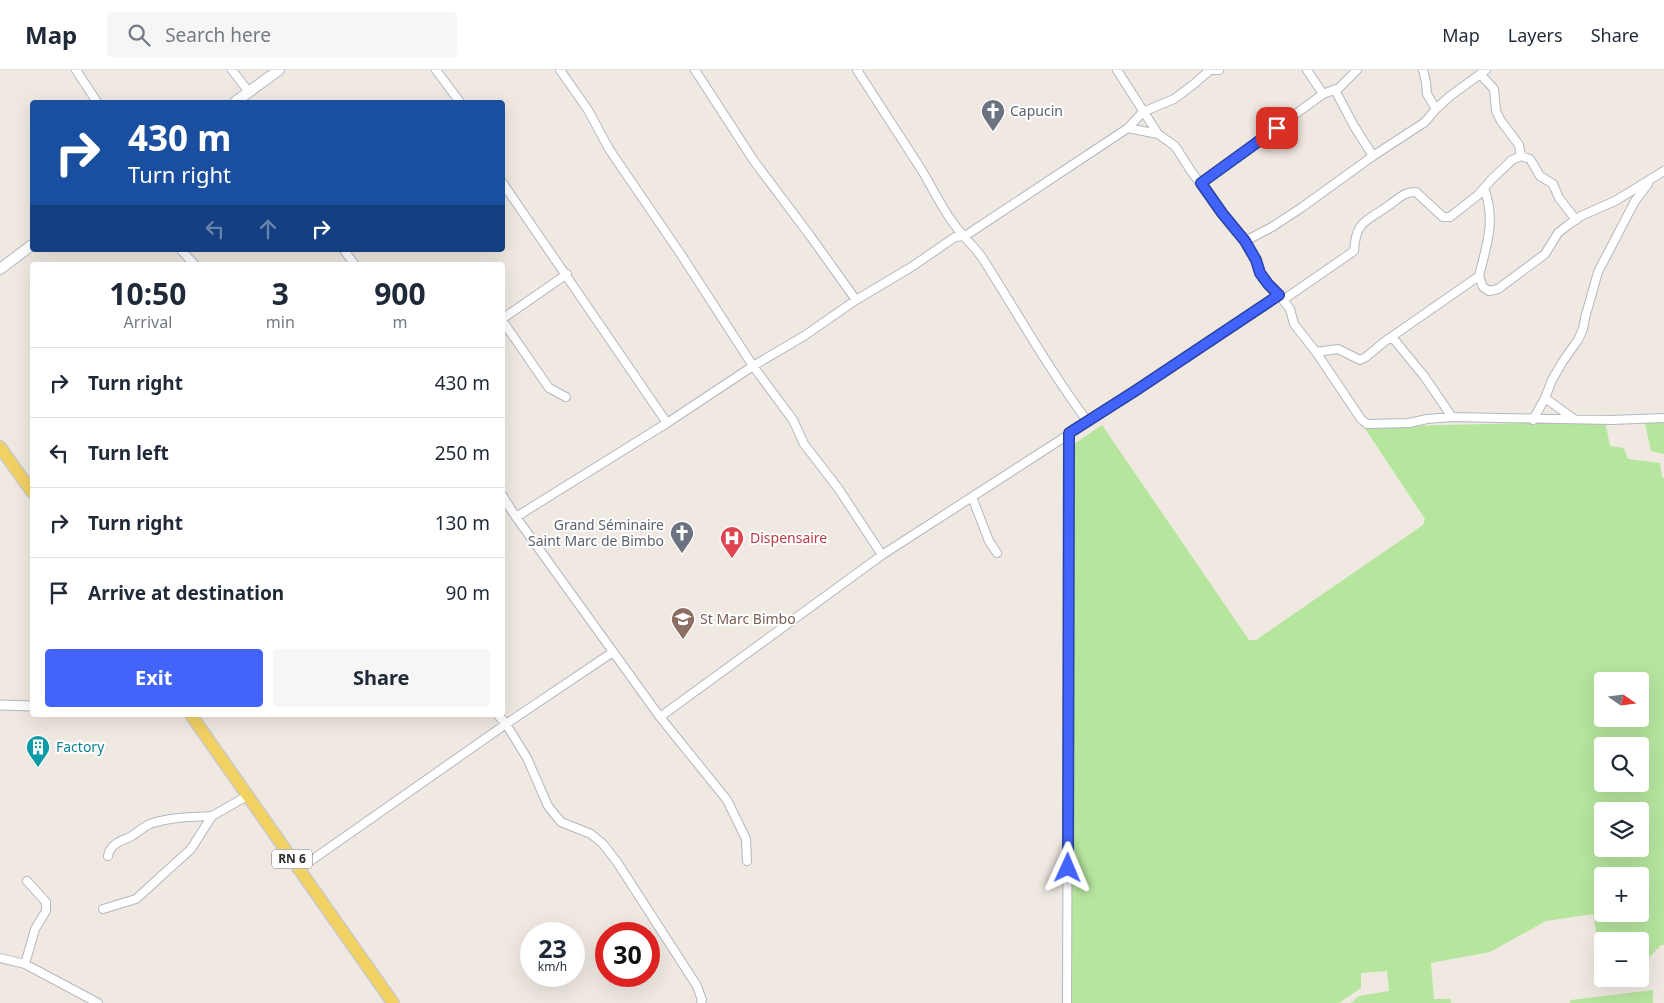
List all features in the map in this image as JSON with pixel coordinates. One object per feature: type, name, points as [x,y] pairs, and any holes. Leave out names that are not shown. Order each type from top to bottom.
[{"type":"main road","points":[[238,100],[279,70]]},
{"type":"main road","points":[[0,268],[30,246]]},
{"type":"main road","points":[[0,447],[30,489]]},
{"type":"main road","name":"RN 6","points":[[192,717],[393,1003]]},
{"type":"street","points":[[76,70],[97,100]]},
{"type":"street","points":[[232,70],[249,92]]},
{"type":"street","points":[[436,70],[458,100]]},
{"type":"street","points":[[560,70],[588,110],[609,149],[682,256],[753,366],[793,420],[804,444],[838,488],[882,555]]},
{"type":"street","points":[[695,70],[754,161],[856,300]]},
{"type":"street","points":[[857,70],[954,225],[982,258],[1067,393],[1088,422]]},
{"type":"street","points":[[1117,70],[1158,134],[1175,146],[1191,172],[1245,241],[1256,260],[1260,273],[1290,309],[1294,324],[1316,352],[1360,419],[1367,424],[1409,423],[1426,419],[1452,417],[1532,420],[1664,418]]},
{"type":"street","points":[[516,518],[753,366],[804,336],[856,300],[913,266],[955,237],[965,236],[1128,128],[1143,112],[1174,99],[1209,70],[1219,70]]},
{"type":"street","points":[[1307,70],[1323,94]]},
{"type":"street","points":[[1201,183],[1323,94],[1338,88],[1357,70]]},
{"type":"street","points":[[1423,70],[1427,94],[1436,109]]},
{"type":"street","points":[[1245,241],[1272,227],[1301,208],[1373,156],[1425,122],[1436,109],[1483,72],[1494,89],[1496,111],[1519,145],[1521,156]]},
{"type":"street","points":[[1335,90],[1373,156]]},
{"type":"street","points":[[1128,128],[1158,134]]},
{"type":"street","points":[[660,717],[882,555],[1354,251],[1355,237],[1364,221],[1387,207],[1400,196],[1408,192],[1416,192],[1443,217],[1450,217],[1478,195],[1512,160],[1521,156],[1530,159],[1540,176],[1553,184],[1559,198],[1576,220]]},
{"type":"street","points":[[1484,188],[1488,198],[1491,224],[1479,276],[1483,287],[1489,291],[1498,289],[1545,254],[1558,234],[1576,220],[1615,201],[1664,171]]},
{"type":"street","points":[[1532,420],[1545,398],[1552,380],[1583,329],[1584,318],[1598,272],[1634,201],[1650,180]]},
{"type":"street","points":[[505,186],[667,422]]},
{"type":"street","points":[[184,252],[192,262]]},
{"type":"street","points":[[505,317],[567,274]]},
{"type":"street","points":[[1316,352],[1338,349],[1360,360],[1479,276]]},
{"type":"street","points":[[505,323],[549,388],[566,397]]},
{"type":"street","points":[[1392,337],[1424,376],[1452,417]]},
{"type":"street","points":[[1545,398],[1574,419]]},
{"type":"street","points":[[1066,1003],[1069,433]]},
{"type":"street","points":[[972,496],[989,541],[997,552]]},
{"type":"street","points":[[505,500],[516,518],[660,717],[727,800],[746,839],[747,861]]},
{"type":"street","points":[[299,869],[506,724],[613,652]]},
{"type":"street","points":[[0,705],[30,706]]},
{"type":"street","points":[[500,717],[527,758],[548,806],[561,822],[591,834],[603,844],[697,986],[702,1000],[701,1003]]},
{"type":"street","points":[[108,856],[108,852],[118,841],[132,836],[149,824],[181,818],[212,816],[248,795]]},
{"type":"street","points":[[103,909],[136,899],[191,849],[212,816]]},
{"type":"street","points":[[25,964],[35,929],[46,910],[46,902],[27,880]]},
{"type":"street","points":[[0,958],[25,964],[98,1003]]},
{"type":"green space","points":[[1605,421],[1610,446],[1624,448],[1628,459],[1660,463],[1662,477],[1664,478],[1664,945],[1661,945],[1649,958],[1649,932],[1596,932],[1594,922],[1649,922],[1649,867],[1594,867],[1594,920],[1593,914],[1546,921],[1490,952],[1431,963],[1434,999],[1450,999],[1451,1003],[1351,1003],[1359,996],[1389,991],[1387,971],[1361,973],[1361,988],[1339,1003],[1071,1003],[1074,444],[1102,425],[1249,640],[1256,640],[1423,525],[1425,519],[1364,427]]},
{"type":"green space","points":[[1664,422],[1664,454],[1651,451],[1645,423]]},
{"type":"green space","points":[[1653,990],[1653,1003],[1570,1003],[1571,1000]]},
{"type":"place","name":"Capucin","points":[[993,132]]},
{"type":"place","name":"Grand Séminaire Saint Marc de Bimbo","points":[[682,554]]},
{"type":"place","name":"Dispensaire","points":[[732,559]]},
{"type":"place","name":"St Marc Bimbo","points":[[683,640]]},
{"type":"place","name":"Factory","points":[[38,768]]},
{"type":"route","points":[[1068,868],[1069,433],[1279,295],[1260,273],[1256,260],[1245,241],[1201,183],[1277,128]]}]
